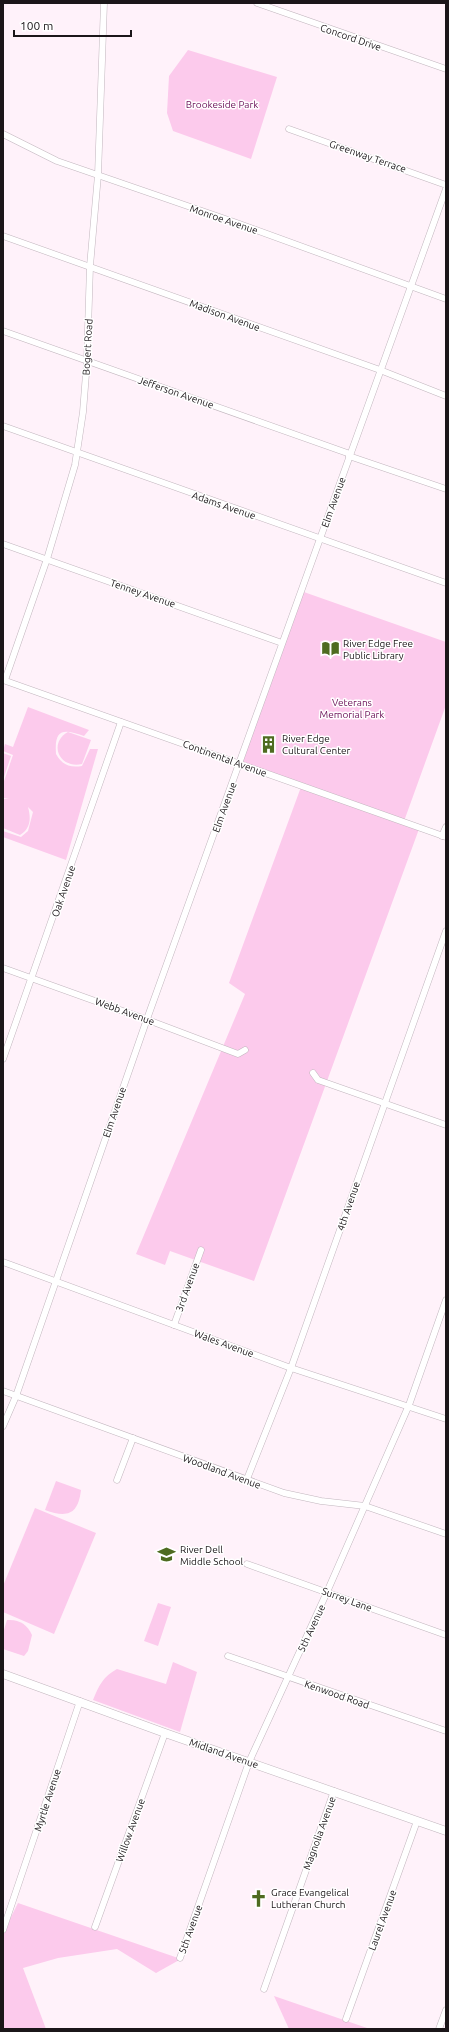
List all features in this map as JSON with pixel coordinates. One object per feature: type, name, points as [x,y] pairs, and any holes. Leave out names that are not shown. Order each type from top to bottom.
[{"type":"street","name":"Bogert Road","points":[[4,680],[47,559],[65,502],[77,452],[87,361],[90,266],[98,175],[104,3]]},
{"type":"street","name":"Concord Drive","points":[[257,3],[446,69]]},
{"type":"street","name":"Greenway Terrace","points":[[289,129],[446,185]]},
{"type":"street","name":"Monroe Avenue","points":[[3,134],[57,161],[234,222],[446,299]]},
{"type":"street","name":"Elm Avenue","points":[[3,1426],[16,1396],[55,1280],[147,1019],[446,189]]},
{"type":"street","name":"Madison Avenue","points":[[3,236],[380,370],[446,396]]},
{"type":"street","name":"Jefferson Avenue","points":[[3,331],[446,489]]},
{"type":"street","name":"Adams Avenue","points":[[3,426],[446,583]]},
{"type":"street","name":"Tenney Avenue","points":[[3,544],[282,643]]},
{"type":"street","name":"Continental Avenue","points":[[4,680],[444,837]]},
{"type":"street","name":"Oak Avenue","points":[[3,1059],[121,722]]},
{"type":"street","points":[[444,837],[446,827]]},
{"type":"street","name":"4th Avenue","points":[[247,1480],[291,1368],[446,931]]},
{"type":"street","name":"Webb Avenue","points":[[3,968],[147,1019],[238,1054],[245,1050]]},
{"type":"street","points":[[313,1073],[318,1080],[446,1125]]},
{"type":"street","name":"3rd Avenue","points":[[174,1325],[201,1250]]},
{"type":"street","name":"Wales Avenue","points":[[3,1262],[291,1368],[446,1418]]},
{"type":"street","name":"5th Avenue","points":[[180,1958],[249,1762],[327,1592],[409,1405],[446,1300]]},
{"type":"street","name":"Woodland Avenue","points":[[3,1391],[284,1493],[321,1501],[365,1506],[446,1534]]},
{"type":"street","points":[[117,1480],[133,1438]]},
{"type":"street","name":"Surrey Lane","points":[[247,1564],[446,1635]]},
{"type":"street","name":"Kenwood Road","points":[[228,1656],[446,1731]]},
{"type":"street","name":"Midland Avenue","points":[[3,1674],[165,1733],[446,1831]]},
{"type":"street","name":"Myrtle Avenue","points":[[3,1930],[80,1701]]},
{"type":"street","name":"Willow Avenue","points":[[95,1927],[165,1733]]},
{"type":"street","name":"Magnolia Avenue","points":[[264,1989],[334,1791]]},
{"type":"street","name":"Laurel Avenue","points":[[346,2019],[417,1821]]},
{"type":"street","points":[[439,2029],[446,2010]]},
{"type":"green space","name":"Brookeside Park","points":[[188,50],[277,77],[251,159],[173,131],[167,113],[169,76]]},
{"type":"green space","name":"Veterans Memorial Park","points":[[301,591],[446,642],[446,705],[403,824],[419,829],[254,1281],[170,1251],[165,1265],[136,1254],[245,994],[229,983],[301,787],[240,765]]},
{"type":"green space","points":[[28,707],[89,730],[84,736],[71,732],[62,733],[59,735],[56,745],[56,754],[61,761],[67,765],[74,767],[82,766],[90,749],[98,749],[66,860],[3,837],[3,831],[21,837],[28,831],[33,812],[28,807],[30,815],[28,826],[20,835],[3,828],[3,803],[4,799],[9,798],[3,798],[3,784],[13,755],[3,751],[5,744],[13,747]]},
{"type":"green space","points":[[68,732],[91,740],[82,764],[74,765],[67,763],[59,754],[59,742]]},
{"type":"green space","points":[[3,753],[11,756],[3,780]]},
{"type":"green space","points":[[56,1481],[81,1490],[77,1505],[70,1512],[65,1514],[45,1510]]},
{"type":"green space","points":[[35,1508],[96,1533],[54,1634],[3,1612],[3,1586]]},
{"type":"green space","points":[[158,1603],[171,1607],[158,1646],[144,1641]]},
{"type":"green space","points":[[7,1620],[19,1621],[28,1628],[32,1635],[28,1651],[24,1656],[3,1649],[3,1633]]},
{"type":"green space","points":[[173,1662],[197,1672],[180,1732],[93,1700],[102,1682],[108,1675],[117,1669],[166,1684]]},
{"type":"green space","points":[[18,1903],[181,1959],[156,1973],[117,1949],[58,1958],[23,1968],[46,2029],[3,2029],[3,1933]]},
{"type":"green space","points":[[274,1996],[370,2029],[289,2029]]},
{"type":"place","name":"River Edge Free Public Library","points":[[330,649]]},
{"type":"place","name":"River Edge Cultural Center","points":[[269,744]]},
{"type":"place","name":"River Dell Middle School","points":[[167,1555]]},
{"type":"place","name":"Grace Evangelical Lutheran Church","points":[[258,1898]]}]
